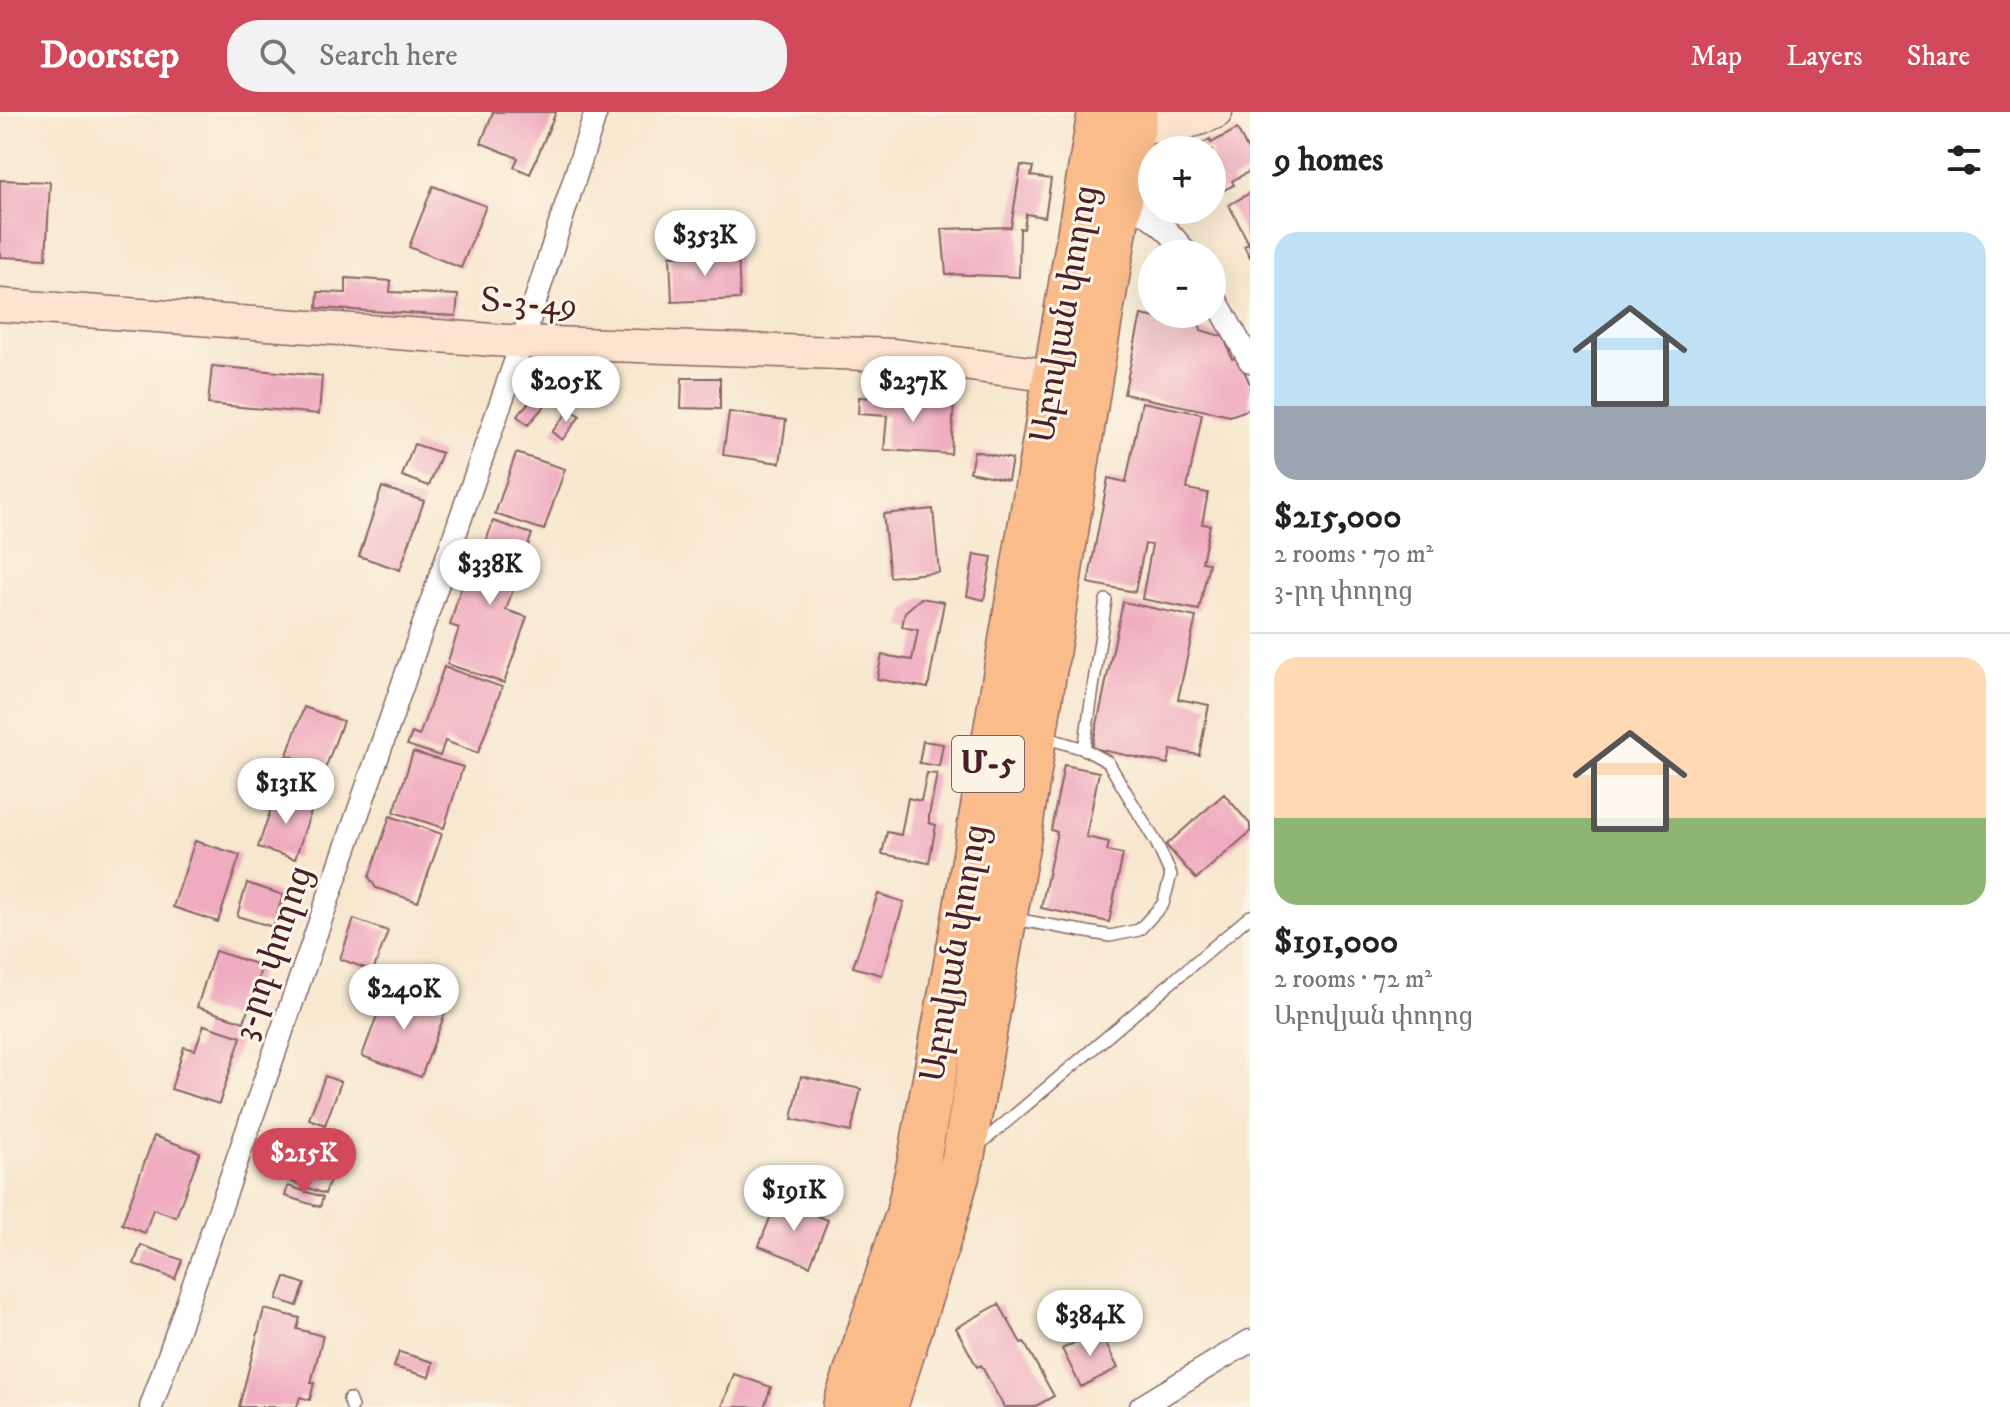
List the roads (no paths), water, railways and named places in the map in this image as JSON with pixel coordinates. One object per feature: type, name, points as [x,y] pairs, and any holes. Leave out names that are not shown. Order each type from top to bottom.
[{"type":"highway","name":"Աբովյան փողոց","points":[[886,1407],[963,1158],[1020,835],[1091,377],[1122,201],[1123,117]]},
{"type":"highway","name":"Աբովյան փողոց","points":[[844,1407],[907,1214],[959,942],[1054,376],[1123,117]]},
{"type":"highway","points":[[977,829],[1020,835]]},
{"type":"street","name":"3-րդ փողոց","points":[[151,1407],[522,342],[596,112]]},
{"type":"street","points":[[1123,117],[1166,127],[1197,121],[1216,112]]},
{"type":"street","points":[[1122,201],[1151,214],[1177,240]]},
{"type":"street","name":"Տ-3-49","points":[[0,305],[522,342],[894,355],[1054,376]]},
{"type":"street","points":[[1226,318],[1250,361]]},
{"type":"street","points":[[1141,1407],[1250,1341]]},
{"type":"lane","points":[[1084,749],[1106,600]]},
{"type":"lane","points":[[1006,917],[1110,936],[1139,930],[1163,904],[1171,875],[1157,844],[1108,762],[1084,749],[1035,735]]},
{"type":"lane","points":[[963,1158],[1250,916]]}]
